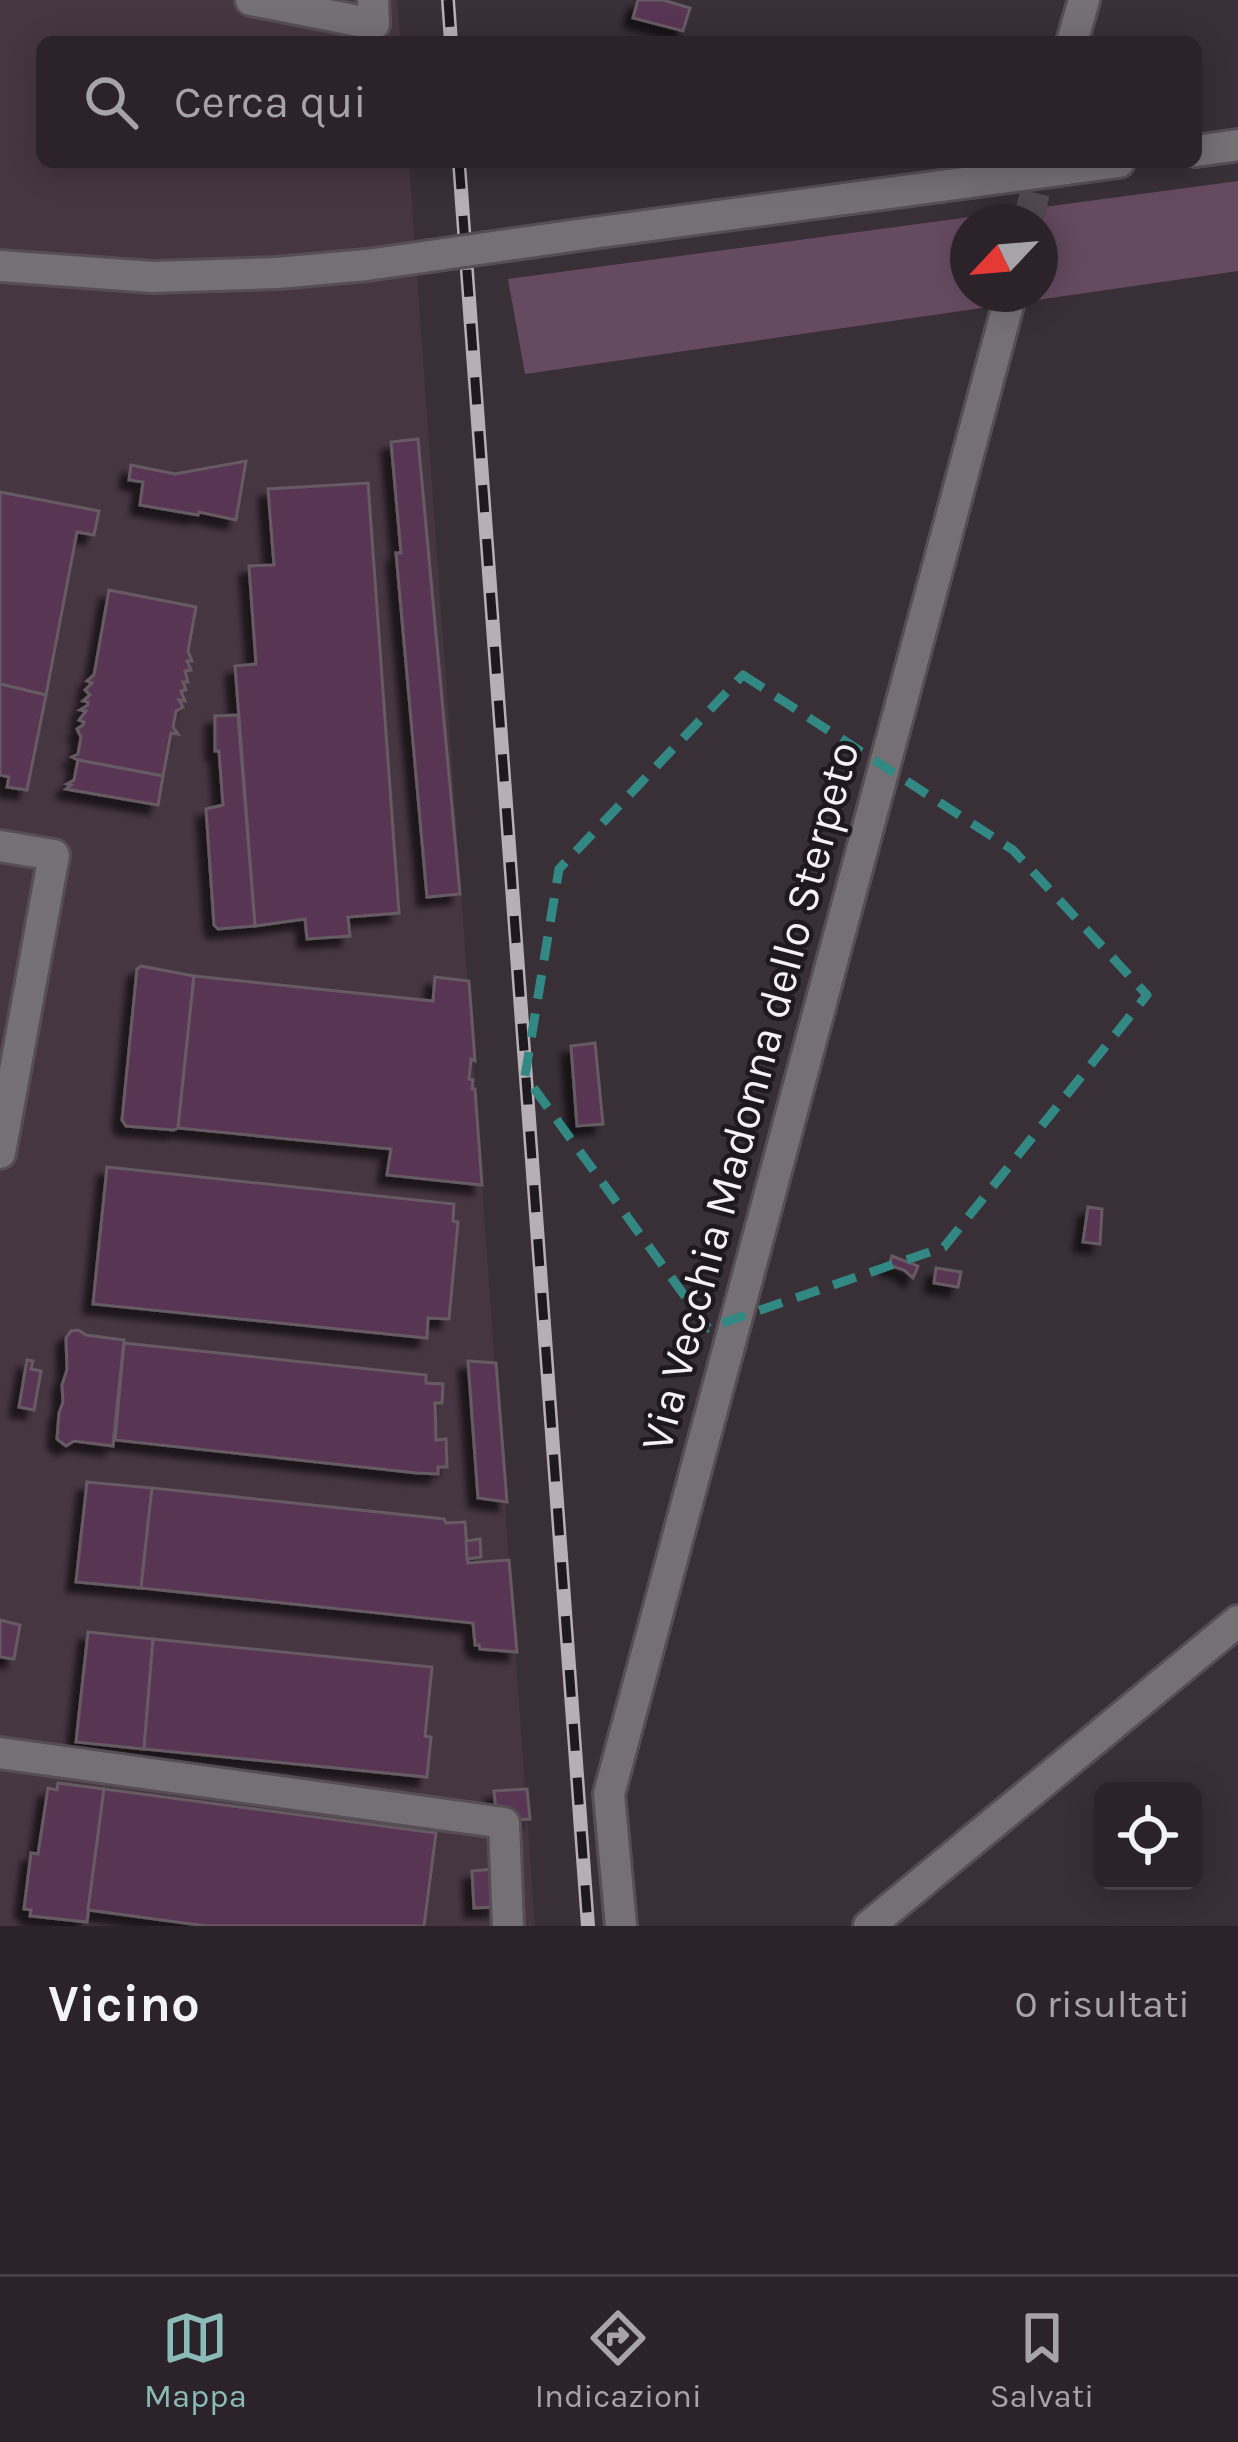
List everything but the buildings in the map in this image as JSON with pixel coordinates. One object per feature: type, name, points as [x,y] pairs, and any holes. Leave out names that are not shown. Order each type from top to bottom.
[{"type":"street","points":[[251,0],[374,24],[373,0]]},
{"type":"street","points":[[1074,36],[1084,0]]},
{"type":"street","points":[[1202,150],[1238,145]]},
{"type":"street","points":[[0,266],[153,277],[367,265],[1074,168]]},
{"type":"street","name":"Via Vecchia Madonna dello Sterpeto","points":[[621,1926],[609,1793],[1006,312]]},
{"type":"street","points":[[0,846],[54,855],[0,1153]]},
{"type":"street","points":[[869,1926],[1238,1621]]},
{"type":"street","points":[[0,1753],[505,1823],[508,1926]]},
{"type":"highlighted area","points":[[743,675],[1013,850],[1147,995],[944,1247],[708,1328],[525,1076],[559,869]]},
{"type":"shaded area","points":[[0,0],[397,0],[400,36],[36,36],[36,168],[409,168],[535,1926],[0,1926]]},
{"type":"shaded area","points":[[1238,181],[1238,271],[1058,297],[1058,205]]},
{"type":"shaded area","points":[[950,220],[950,312],[954,312],[525,374],[508,279]]},
{"type":"tunnel","points":[[1032,204],[1041,168]]},
{"type":"railway","points":[[448,0],[451,36]]},
{"type":"railway","points":[[459,168],[588,1926]]}]
